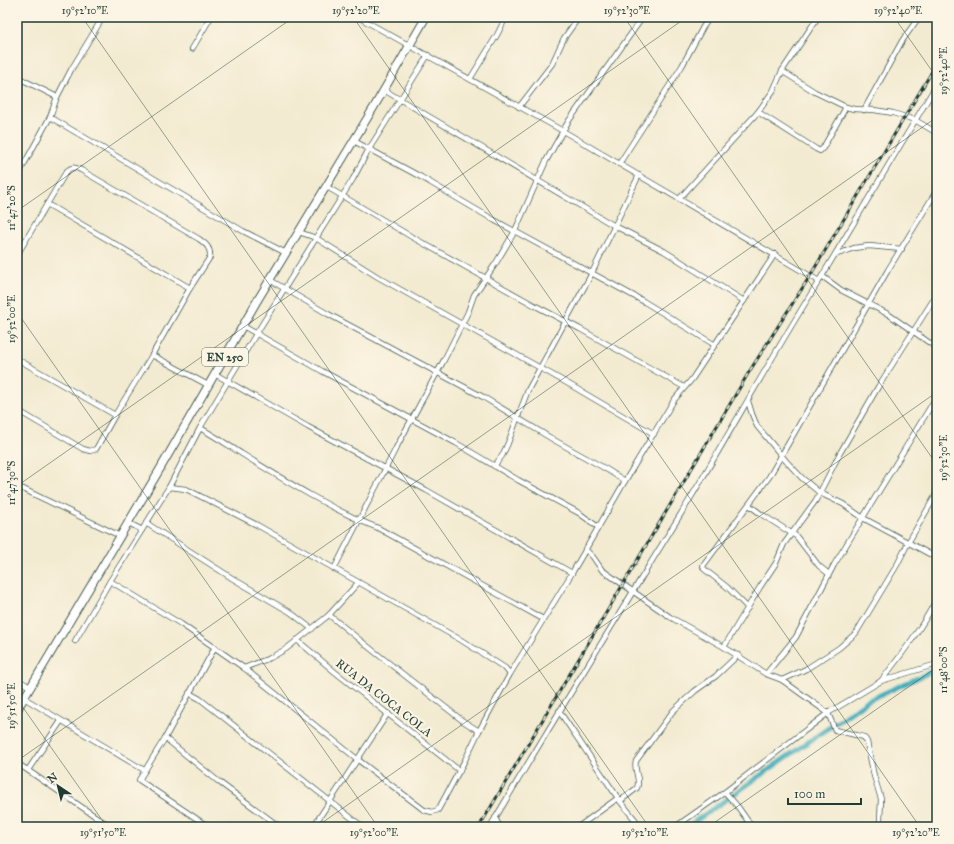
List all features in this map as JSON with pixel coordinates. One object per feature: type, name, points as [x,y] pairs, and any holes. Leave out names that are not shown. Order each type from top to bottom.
[{"type":"main road","name":"EN 250","points":[[17,710],[426,17]]},
{"type":"street","points":[[17,177],[50,117],[57,97],[71,70],[103,17]]},
{"type":"street","points":[[192,49],[211,17]]},
{"type":"street","points":[[358,17],[563,131],[775,254],[888,314],[913,333],[937,348]]},
{"type":"street","points":[[470,79],[497,35],[506,17]]},
{"type":"street","points":[[519,107],[552,64],[564,38],[579,17]]},
{"type":"street","points":[[334,569],[462,324],[474,295],[515,231],[563,131],[643,17]]},
{"type":"street","points":[[619,164],[682,66],[710,17]]},
{"type":"street","points":[[680,198],[758,112],[773,91],[782,71],[818,17]]},
{"type":"street","points":[[864,110],[902,41],[919,17]]},
{"type":"street","points":[[75,641],[146,522],[169,487],[200,428],[256,334],[353,179],[369,150],[428,55]]},
{"type":"street","points":[[782,71],[815,92],[846,107],[893,113],[915,120],[937,133]]},
{"type":"street","points":[[17,77],[57,97]]},
{"type":"street","points":[[490,827],[690,498],[748,401],[785,335],[937,84]]},
{"type":"street","points":[[384,90],[613,225],[664,251],[744,301]]},
{"type":"street","points":[[758,112],[820,151],[846,107]]},
{"type":"street","points":[[50,117],[243,231],[286,253]]},
{"type":"street","points":[[354,141],[643,301],[715,345]]},
{"type":"street","points":[[17,255],[66,172],[68,169],[74,167],[199,239],[208,247],[210,253],[210,257],[190,288],[98,446],[93,451],[83,449],[17,410]]},
{"type":"street","points":[[494,466],[502,456],[508,443],[528,390],[592,273],[613,225],[638,175]]},
{"type":"street","points":[[327,187],[412,237],[684,387]]},
{"type":"street","points":[[748,608],[727,587],[703,567],[769,477],[937,190]]},
{"type":"street","points":[[47,204],[190,288]]},
{"type":"street","points":[[299,232],[316,238],[378,277],[654,434]]},
{"type":"street","points":[[834,255],[854,248],[869,246],[902,249]]},
{"type":"street","points":[[110,581],[181,624],[244,668],[357,759],[424,810],[432,812],[438,810],[510,674],[572,573],[598,526],[674,400],[692,379],[775,254]]},
{"type":"street","points":[[270,280],[285,287],[328,314],[483,397],[625,481]]},
{"type":"street","points":[[724,647],[776,562],[791,532],[816,500],[840,453],[878,387],[937,294]]},
{"type":"street","points":[[243,326],[456,443],[579,513],[598,526]]},
{"type":"street","points":[[152,355],[208,385]]},
{"type":"street","points":[[17,359],[115,415]]},
{"type":"street","points":[[215,374],[572,573]]},
{"type":"street","points":[[766,674],[796,637],[829,574],[937,396]]},
{"type":"street","points":[[748,401],[758,426],[781,456],[802,478],[820,493],[843,504],[862,518],[937,558]]},
{"type":"street","points":[[200,428],[264,468],[432,557],[543,619]]},
{"type":"street","points":[[17,486],[120,536]]},
{"type":"street","points":[[169,487],[186,488],[257,525],[461,640],[505,668],[510,674]]},
{"type":"street","points":[[782,680],[812,666],[839,648],[852,637],[887,582],[937,493]]},
{"type":"street","points":[[749,505],[796,536],[819,566],[829,574]]},
{"type":"street","points":[[127,522],[142,530]]},
{"type":"street","points":[[146,522],[235,580],[290,612],[312,628]]},
{"type":"street","points":[[585,550],[593,557],[602,570],[670,617],[738,655],[766,674],[782,680],[828,713],[834,728],[837,731],[862,736],[866,739],[874,776],[881,799],[880,820],[883,827]]},
{"type":"street","points":[[244,668],[274,656],[297,640],[329,615],[358,583]]},
{"type":"street","points":[[881,681],[904,652],[937,598]]},
{"type":"street","points":[[329,615],[376,654],[463,721],[479,731]]},
{"type":"street","name":"RUA DA COCA COLA","points":[[297,640],[460,771]]},
{"type":"street","points":[[209,827],[140,781],[139,778],[165,738],[215,647]]},
{"type":"street","points":[[578,827],[637,788],[639,784],[635,767],[636,761],[656,735],[665,720],[695,691],[716,676],[738,655]]},
{"type":"street","points":[[675,827],[725,792],[828,713],[881,681],[937,664]]},
{"type":"street","points":[[17,679],[30,687]]},
{"type":"street","points":[[189,693],[200,699],[363,827]]},
{"type":"street","points":[[24,698],[144,770]]},
{"type":"street","points":[[560,711],[619,800],[641,827]]},
{"type":"street","points":[[313,827],[388,713]]},
{"type":"street","points":[[28,770],[61,721]]},
{"type":"street","points":[[165,738],[219,782],[280,827]]},
{"type":"street","points":[[17,763],[111,827]]},
{"type":"street","points":[[725,792],[752,827]]},
{"type":"street","points":[[495,818],[500,827]]},
{"type":"waterway","points":[[687,827],[867,701],[937,669]]},
{"type":"railway","points":[[479,827],[749,372],[810,276],[937,63]]}]
